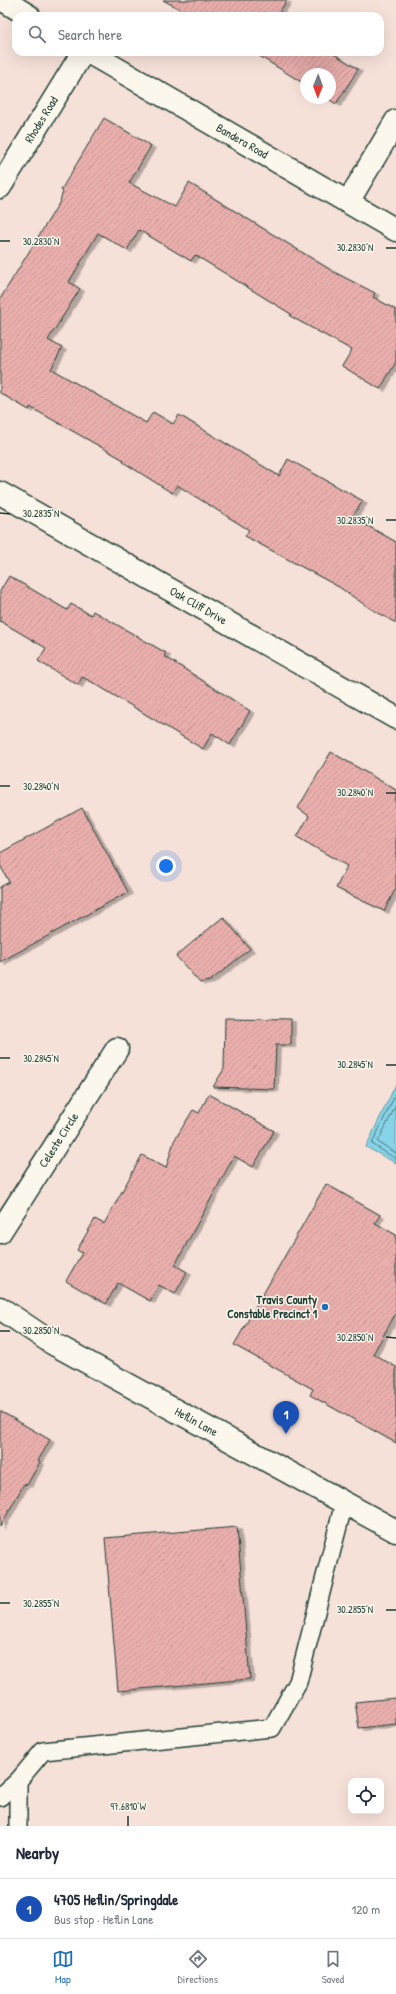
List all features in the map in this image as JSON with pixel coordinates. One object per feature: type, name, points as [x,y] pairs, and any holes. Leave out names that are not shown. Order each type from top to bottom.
[{"type":"street","points":[[3,0],[22,12]]},
{"type":"street","name":"Rhodes Road","points":[[0,187],[81,56]]},
{"type":"street","name":"Bandera Road","points":[[95,56],[396,230]]},
{"type":"street","points":[[348,202],[396,121]]},
{"type":"street","name":"Oak Cliff Drive","points":[[0,493],[396,718]]},
{"type":"street","name":"Celeste Circle","points":[[0,1232],[117,1049]]},
{"type":"street","name":"Heflin Lane","points":[[0,1308],[52,1343],[396,1531]]},
{"type":"lane","points":[[0,1797],[18,1782],[43,1751],[272,1728],[298,1682],[344,1503]]},
{"type":"lane","points":[[18,1782],[18,1826]]},
{"type":"water","points":[[396,1084],[396,1163],[366,1147]]},
{"type":"building","points":[[163,0],[287,0],[280,12],[186,12]]},
{"type":"building","points":[[259,56],[337,56],[358,69],[336,104],[336,68],[300,68],[300,81]]},
{"type":"building","points":[[104,118],[151,146],[129,183],[175,207],[189,183],[334,272],[375,293],[373,297],[396,310],[396,362],[380,389],[342,366],[352,350],[290,316],[291,314],[195,255],[191,261],[139,230],[127,250],[98,233],[69,282],[80,289],[48,340],[62,348],[51,369],[146,423],[153,412],[173,424],[179,415],[279,476],[288,459],[363,501],[352,517],[396,542],[396,623],[368,607],[339,587],[245,536],[249,530],[177,485],[172,493],[123,462],[124,460],[30,407],[29,410],[0,393],[0,299],[59,203],[63,192],[61,190]]},
{"type":"building","points":[[9,576],[67,610],[71,604],[91,615],[93,611],[166,653],[164,656],[250,711],[230,745],[212,733],[203,749],[92,682],[82,677],[78,685],[38,661],[46,648],[0,621],[0,591]]},
{"type":"building","points":[[331,752],[396,790],[396,888],[384,911],[336,888],[347,866],[297,837],[309,816],[298,808]]},
{"type":"building","points":[[82,808],[128,892],[0,962],[0,887],[9,882],[0,865],[0,853]]},
{"type":"building","points":[[223,917],[250,949],[210,981],[200,983],[176,956]]},
{"type":"building","points":[[225,1018],[291,1019],[291,1045],[276,1045],[274,1089],[213,1087],[224,1069]]},
{"type":"building","points":[[209,1094],[274,1131],[253,1167],[234,1156],[175,1265],[187,1272],[175,1294],[159,1285],[150,1301],[118,1283],[106,1304],[66,1281],[82,1253],[77,1250],[95,1219],[104,1224],[142,1155],[166,1168],[174,1141],[193,1110],[199,1113]]},
{"type":"building","name":"Travis County Constable Precinct 1","points":[[326,1184],[380,1215],[375,1223],[396,1235],[396,1313],[373,1354],[396,1367],[396,1443],[310,1395],[313,1389],[234,1345]]},
{"type":"building","points":[[0,1411],[50,1440],[27,1485],[24,1484],[0,1527]]},
{"type":"building","points":[[237,1527],[250,1679],[118,1691],[105,1538]]},
{"type":"building","points":[[396,1698],[396,1724],[359,1728],[355,1702]]},
{"type":"place","name":"Travis County Constable Precinct 1","points":[[325,1307]]},
{"type":"place","name":"4705 Heflin/Springdale","points":[[286,1434]]}]
